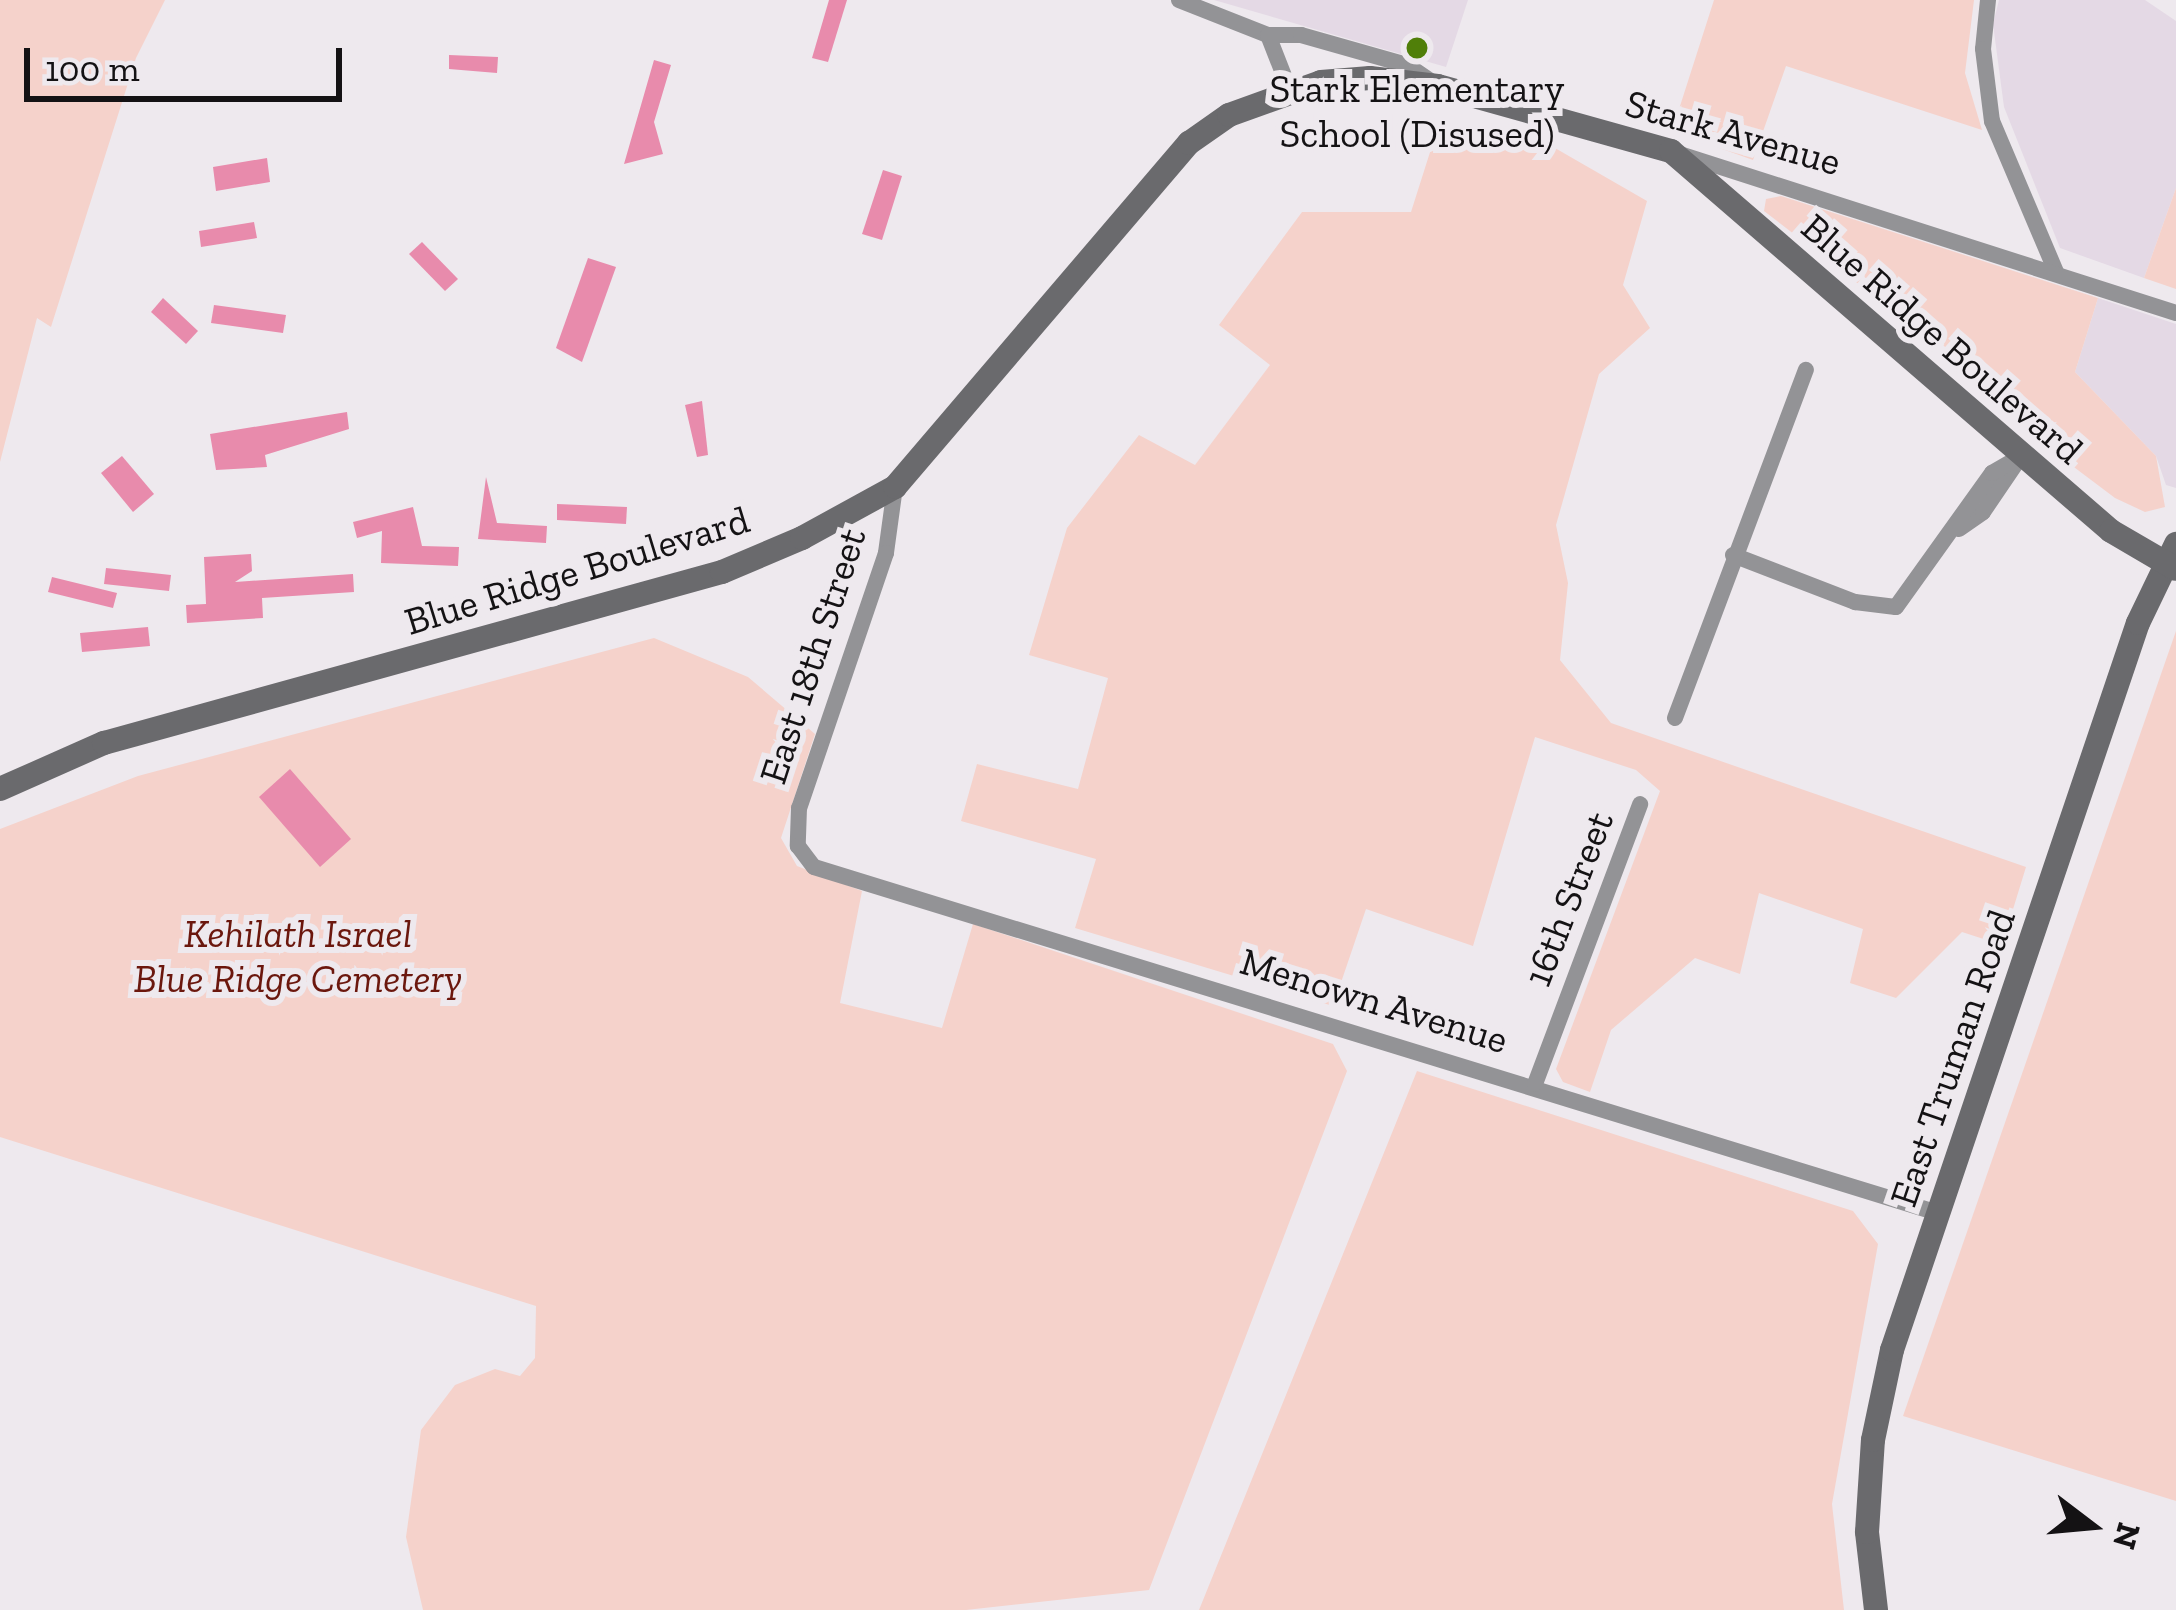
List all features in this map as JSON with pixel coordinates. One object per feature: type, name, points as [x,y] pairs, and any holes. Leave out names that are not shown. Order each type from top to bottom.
[{"type":"main road","name":"Blue Ridge Boulevard","points":[[0,789],[104,743],[722,572],[896,487],[1168,163],[1229,115],[1290,91],[1370,77],[1438,86]]},
{"type":"main road","name":"Stark Avenue","points":[[1438,86],[1671,151]]},
{"type":"main road","name":"Blue Ridge Boulevard","points":[[1671,151],[2111,531],[2176,569]]},
{"type":"main road","name":"East Truman Road","points":[[1876,1610],[1868,1532],[1873,1440],[1892,1350],[2138,623],[2176,544]]},
{"type":"street","name":"Stark Avenue","points":[[1179,0],[1268,35],[1301,35],[1407,65],[1438,86]]},
{"type":"street","points":[[1988,0],[1983,49],[1993,122],[2057,274]]},
{"type":"street","points":[[1268,35],[1290,91]]},
{"type":"street","name":"Stark Avenue","points":[[1671,151],[2176,313]]},
{"type":"street","points":[[1675,718],[1806,370]]},
{"type":"street","points":[[1733,555],[1855,602],[1896,607],[1958,530],[1992,473],[2021,456]]},
{"type":"street","name":"East 18th Street","points":[[798,846],[799,808],[886,553],[896,487]]},
{"type":"street","name":"16th Street","points":[[1535,1084],[1640,804]]},
{"type":"street","name":"Menown Avenue","points":[[798,846],[814,867],[1535,1084],[1938,1213]]},
{"type":"shaded area","name":"Stark Elementary School (Disused)","points":[[1214,0],[1468,0],[1446,67]]},
{"type":"shaded area","points":[[1999,0],[2145,0],[2176,21],[2176,188],[2144,278],[2060,248],[2004,107],[1993,24]]},
{"type":"shaded area","points":[[2098,298],[2176,324],[2176,488],[2166,485],[2156,456],[2075,372]]},
{"type":"green space","points":[[0,0],[165,0],[136,58],[51,327],[37,318],[0,462]]},
{"type":"green space","points":[[1714,0],[1974,0],[1965,73],[1982,130],[1786,66],[1753,160],[1672,131]]},
{"type":"green space","points":[[1438,127],[1548,144],[1647,201],[1623,285],[1650,328],[1599,374],[1556,525],[1568,583],[1560,660],[1611,723],[2026,867],[2002,945],[1962,932],[1896,998],[1850,983],[1863,929],[1759,893],[1740,974],[1695,958],[1611,1030],[1590,1092],[1563,1082],[1556,1069],[1660,791],[1636,770],[1535,737],[1473,946],[1366,909],[1333,1006],[1075,928],[1096,859],[961,821],[977,764],[1078,789],[1108,678],[1029,655],[1067,528],[1139,435],[1195,465],[1270,365],[1219,325],[1302,212],[1411,212]]},
{"type":"green space","points":[[2176,188],[2176,289],[2144,278]]},
{"type":"green space","points":[[1781,196],[2098,298],[2075,372],[2156,456],[2165,507],[2145,512],[2115,498],[2038,440],[1970,370],[1764,211],[1766,199]]},
{"type":"green space","points":[[2176,631],[2176,1501],[1903,1416]]},
{"type":"green space","name":"Kehilath Israel Blue Ridge Cemetery","points":[[654,638],[748,677],[815,734],[781,838],[797,866],[862,891],[840,1003],[942,1028],[973,924],[1333,1044],[1347,1071],[1149,1590],[966,1610],[423,1610],[406,1537],[421,1430],[455,1385],[495,1369],[520,1376],[535,1358],[536,1306],[0,1137],[0,829],[138,776]]},
{"type":"green space","points":[[1417,1071],[1853,1211],[1878,1244],[1832,1504],[1844,1610],[1199,1610]]},
{"type":"building","points":[[829,0],[847,0],[828,62],[812,58]]},
{"type":"building","points":[[449,55],[498,57],[497,73],[449,69]]},
{"type":"building","points":[[654,60],[671,65],[654,122],[663,154],[624,164]]},
{"type":"building","points":[[267,158],[270,182],[216,191],[213,167]]},
{"type":"building","points":[[883,170],[902,176],[882,240],[862,234]]},
{"type":"building","points":[[254,222],[257,238],[201,247],[199,231]]},
{"type":"building","points":[[422,242],[458,279],[445,291],[409,254]]},
{"type":"building","points":[[588,258],[616,267],[582,362],[556,348]]},
{"type":"building","points":[[163,298],[198,331],[186,344],[151,312]]},
{"type":"building","points":[[214,305],[286,315],[283,333],[211,323]]},
{"type":"building","points":[[702,401],[708,455],[697,457],[685,405]]},
{"type":"building","points":[[347,412],[349,429],[265,455],[267,467],[216,470],[210,434]]},
{"type":"building","points":[[122,456],[154,494],[133,512],[101,473]]},
{"type":"building","points":[[486,477],[497,523],[547,526],[546,543],[478,539]]},
{"type":"building","points":[[557,504],[627,507],[626,524],[557,520]]},
{"type":"building","points":[[413,507],[422,546],[459,547],[458,566],[381,563],[382,531],[357,538],[353,522]]},
{"type":"building","points":[[251,554],[252,571],[235,582],[353,574],[354,592],[262,598],[263,618],[187,623],[186,605],[206,604],[204,557]]},
{"type":"building","points":[[106,568],[171,575],[169,591],[104,584]]},
{"type":"building","points":[[52,577],[117,593],[113,608],[48,592]]},
{"type":"building","points":[[148,627],[150,646],[82,652],[80,633]]},
{"type":"building","points":[[290,769],[351,839],[320,867],[259,797]]},
{"type":"place","name":"Stark Elementary School (Disused)","points":[[1417,48]]}]
